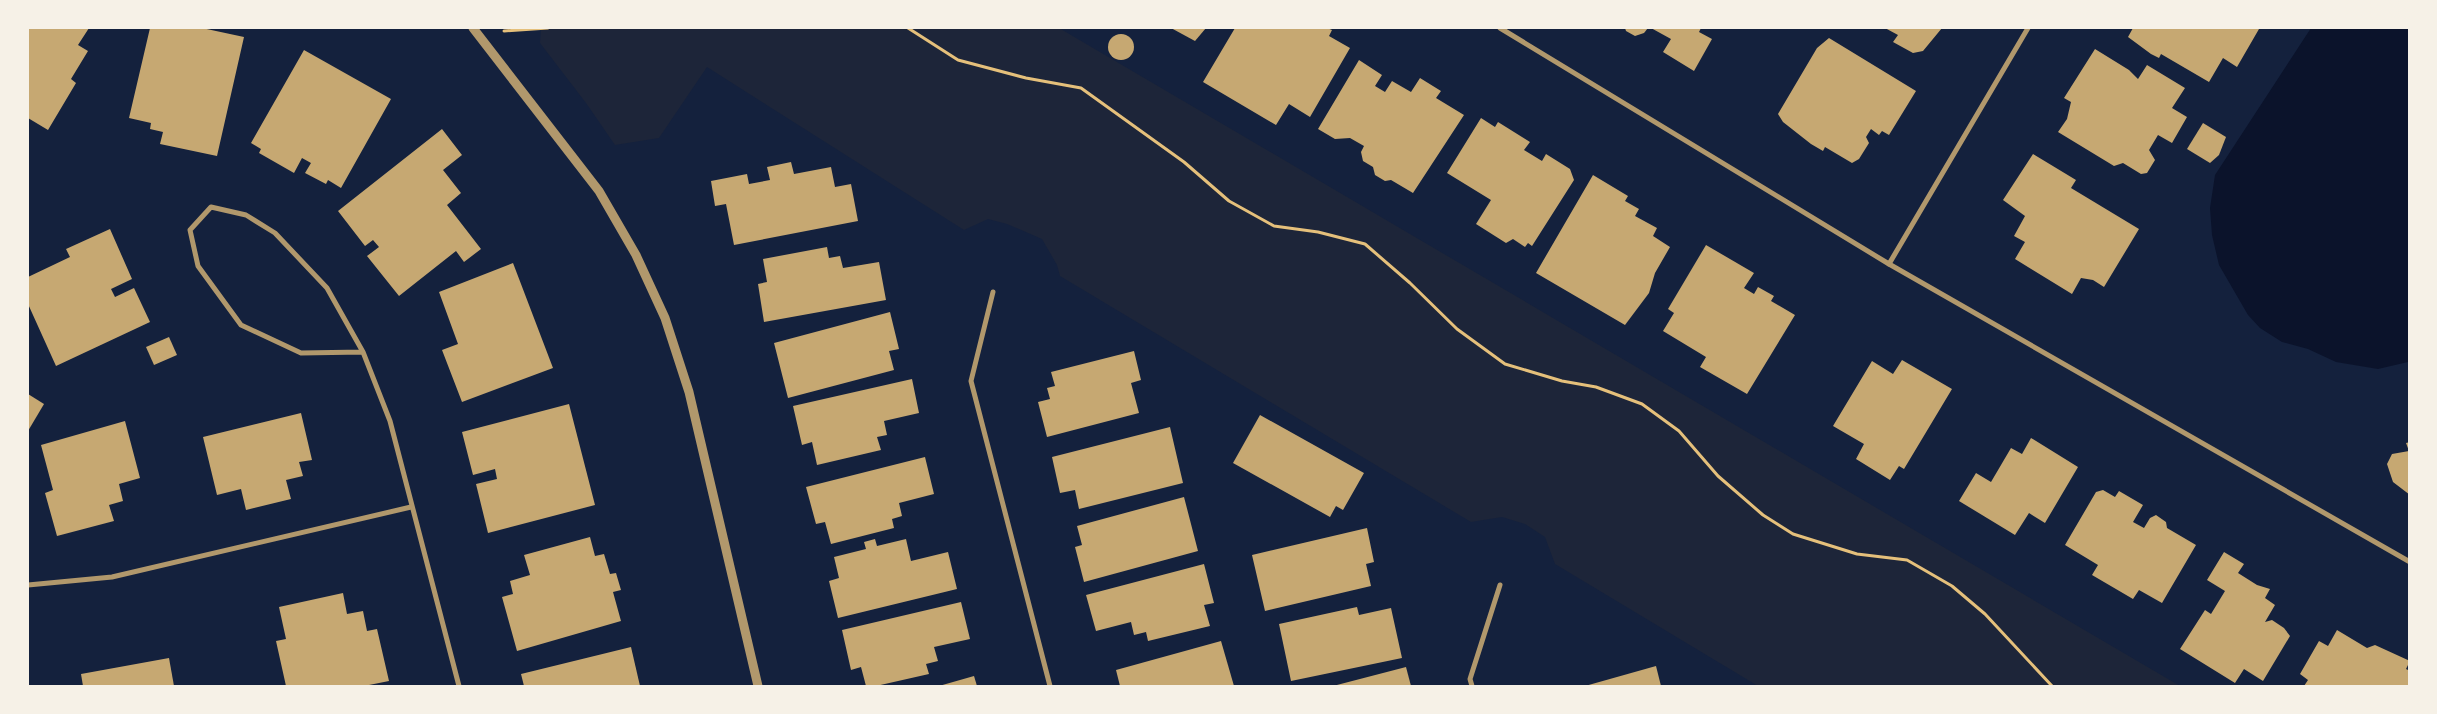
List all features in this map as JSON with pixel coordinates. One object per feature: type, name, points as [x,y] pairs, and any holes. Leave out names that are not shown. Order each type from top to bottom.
[{"type":"street","points":[[1500,28],[1889,264],[2410,562]]},
{"type":"street","points":[[1889,264],[2028,28]]},
{"type":"street","points":[[478,29],[599,190],[636,255],[665,318],[689,392],[758,686]]},
{"type":"street","points":[[363,352],[300,353],[242,325],[198,266],[190,230],[211,207],[246,215],[275,233],[327,288],[363,352],[390,421],[459,686]]},
{"type":"street","points":[[993,292],[971,381],[1050,686]]},
{"type":"street","points":[[28,585],[112,577],[411,507]]},
{"type":"street","points":[[1472,686],[1470,679],[1500,585]]},
{"type":"path","points":[[478,29],[548,28]]},
{"type":"path","points":[[908,28],[958,60],[1026,78],[1081,88],[1184,162],[1229,201],[1274,226],[1318,232],[1365,244],[1410,283],[1457,329],[1505,364],[1562,381],[1596,387],[1642,404],[1679,432],[1718,476],[1763,515],[1792,534],[1857,554],[1907,560],[1952,586],[1985,614],[2052,686]]},
{"type":"shaded area","points":[[541,28],[1059,28],[2180,686],[1758,686],[1555,564],[1545,537],[1525,524],[1502,517],[1471,522],[1060,276],[1057,265],[1042,239],[1007,224],[988,219],[964,230],[707,67],[659,138],[615,145],[586,103],[540,43]]},
{"type":"shaded area","points":[[2311,28],[2409,28],[2410,362],[2378,369],[2336,362],[2308,349],[2282,342],[2260,328],[2248,315],[2219,265],[2212,235],[2210,208],[2215,175]]},
{"type":"building","points":[[28,28],[89,28],[78,45],[88,51],[71,79],[76,83],[48,130],[28,118]]},
{"type":"building","points":[[150,28],[202,28],[244,37],[217,156],[160,144],[163,132],[150,129],[151,123],[129,118]]},
{"type":"building","points":[[1171,28],[1206,28],[1195,41]]},
{"type":"building","points":[[1235,28],[1327,28],[1332,30],[1329,36],[1350,48],[1310,117],[1289,104],[1276,125],[1203,82]]},
{"type":"building","points":[[1625,28],[1648,28],[1644,33],[1635,36],[1626,31]]},
{"type":"building","points":[[1651,28],[1701,28],[1699,32],[1712,39],[1694,71],[1663,52],[1671,39]]},
{"type":"building","points":[[1885,28],[1942,28],[1923,51],[1913,53],[1893,42],[1898,35]]},
{"type":"building","points":[[2133,28],[2259,29],[2237,67],[2223,58],[2209,82],[2161,54],[2159,58],[2151,54],[2128,37]]},
{"type":"building","points":[[1121,34],[1130,38],[1134,47],[1130,56],[1121,60],[1112,56],[1108,47],[1112,38]]},
{"type":"building","points":[[1829,38],[1916,91],[1889,135],[1882,131],[1879,135],[1871,129],[1866,137],[1869,143],[1859,159],[1852,163],[1825,147],[1823,151],[1811,144],[1783,122],[1778,114],[1817,48]]},
{"type":"building","points":[[2095,49],[2129,70],[2138,79],[2147,65],[2185,88],[2172,108],[2187,117],[2172,143],[2158,135],[2149,150],[2155,160],[2147,173],[2141,174],[2123,163],[2114,166],[2058,132],[2067,119],[2071,102],[2064,98]]},
{"type":"building","points":[[304,50],[391,99],[341,188],[328,180],[326,184],[305,173],[311,163],[302,158],[294,173],[259,153],[261,149],[251,143]]},
{"type":"building","points":[[1359,60],[1382,75],[1375,86],[1385,92],[1392,81],[1411,92],[1420,78],[1441,91],[1436,98],[1464,115],[1413,193],[1391,180],[1385,181],[1375,175],[1373,167],[1363,161],[1361,152],[1364,146],[1350,138],[1335,139],[1318,129]]},
{"type":"building","points":[[1481,118],[1495,127],[1498,122],[1530,142],[1524,150],[1542,161],[1546,154],[1570,169],[1574,180],[1532,246],[1528,243],[1525,247],[1513,239],[1506,243],[1476,224],[1491,200],[1447,173]]},
{"type":"building","points":[[2203,123],[2226,137],[2219,155],[2210,163],[2187,149]]},
{"type":"building","points":[[442,129],[462,155],[443,170],[461,193],[447,205],[481,249],[464,262],[456,251],[399,296],[367,256],[379,247],[373,240],[365,246],[338,211]]},
{"type":"building","points":[[2033,154],[2076,180],[2071,188],[2139,229],[2104,287],[2093,280],[2081,278],[2072,294],[2015,259],[2025,242],[2014,236],[2025,216],[2003,200]]},
{"type":"building","points":[[791,162],[794,174],[831,167],[835,187],[851,184],[858,221],[734,245],[726,204],[715,206],[711,181],[747,174],[749,184],[770,180],[767,167]]},
{"type":"building","points":[[1593,175],[1628,196],[1625,201],[1639,209],[1635,216],[1657,228],[1653,236],[1670,247],[1655,273],[1649,293],[1625,325],[1536,273]]},
{"type":"building","points":[[110,229],[132,279],[111,289],[115,297],[134,288],[150,322],[56,366],[28,304],[28,277],[70,257],[66,249]]},
{"type":"building","points":[[1706,245],[1754,273],[1744,288],[1754,294],[1758,287],[1774,296],[1771,301],[1795,315],[1747,394],[1700,367],[1706,357],[1663,331],[1674,313],[1668,309]]},
{"type":"building","points":[[827,247],[829,258],[840,256],[843,268],[879,262],[886,300],[764,322],[758,284],[767,282],[763,259]]},
{"type":"building","points":[[513,263],[553,368],[462,402],[442,350],[458,344],[439,292]]},
{"type":"building","points":[[890,312],[899,349],[889,351],[894,370],[788,398],[774,343]]},
{"type":"building","points":[[169,337],[177,355],[154,365],[146,347]]},
{"type":"building","points":[[1134,351],[1141,380],[1131,383],[1139,413],[1047,437],[1038,402],[1050,399],[1047,388],[1055,386],[1051,372]]},
{"type":"building","points":[[1902,360],[1952,389],[1904,469],[1899,466],[1890,480],[1856,459],[1864,444],[1833,426],[1872,361],[1893,374]]},
{"type":"building","points":[[912,379],[919,413],[884,421],[887,435],[877,437],[881,450],[817,465],[812,442],[802,445],[793,406]]},
{"type":"building","points":[[28,394],[44,404],[28,431]]},
{"type":"building","points":[[569,404],[595,505],[488,533],[476,484],[497,479],[495,469],[473,475],[462,432]]},
{"type":"building","points":[[301,413],[312,460],[299,462],[303,476],[286,480],[291,499],[246,510],[241,489],[217,495],[203,437]]},
{"type":"building","points":[[1260,415],[1364,473],[1343,510],[1336,506],[1330,517],[1233,463]]},
{"type":"building","points":[[125,421],[140,478],[119,484],[123,501],[109,505],[114,521],[57,536],[45,493],[53,490],[41,445]]},
{"type":"building","points":[[1170,427],[1183,483],[1079,509],[1075,490],[1060,493],[1052,457]]},
{"type":"building","points":[[2031,438],[2078,467],[2045,523],[2029,513],[2015,535],[1959,501],[1976,473],[1991,482],[2011,448],[2022,454]]},
{"type":"building","points":[[2410,442],[2410,495],[2393,482],[2387,464],[2392,454],[2409,451],[2406,443]]},
{"type":"building","points":[[925,457],[934,494],[899,503],[902,516],[892,519],[894,528],[831,544],[825,522],[816,524],[806,487]]},
{"type":"building","points":[[2103,490],[2115,497],[2119,491],[2143,505],[2133,522],[2144,528],[2150,518],[2156,515],[2166,522],[2167,528],[2196,545],[2162,603],[2139,590],[2133,599],[2092,575],[2098,565],[2065,545],[2096,492]]},
{"type":"building","points":[[1184,497],[1198,551],[1084,582],[1075,547],[1082,545],[1077,526]]},
{"type":"building","points":[[1367,528],[1374,562],[1366,564],[1371,586],[1265,611],[1252,555]]},
{"type":"building","points":[[590,537],[595,556],[604,554],[610,574],[616,573],[621,590],[613,592],[621,621],[517,651],[502,597],[513,594],[510,581],[530,575],[524,555]]},
{"type":"building","points":[[875,539],[877,546],[906,539],[911,561],[948,552],[957,589],[838,618],[829,581],[839,578],[834,557],[866,549],[864,542]]},
{"type":"building","points":[[2224,552],[2244,564],[2238,573],[2257,585],[2270,589],[2265,598],[2275,605],[2265,622],[2272,620],[2284,628],[2290,636],[2263,681],[2244,669],[2235,683],[2180,649],[2205,610],[2211,614],[2225,591],[2207,580]]},
{"type":"building","points":[[1204,564],[1214,603],[1204,605],[1210,626],[1148,641],[1146,632],[1134,635],[1131,622],[1096,631],[1086,595]]},
{"type":"building","points":[[343,593],[347,614],[363,611],[367,631],[377,629],[389,681],[364,686],[286,686],[276,641],[286,639],[279,607]]},
{"type":"building","points":[[961,602],[970,639],[934,647],[938,661],[926,664],[929,674],[876,686],[866,686],[861,667],[851,670],[842,630]]},
{"type":"building","points":[[1357,607],[1359,615],[1391,608],[1402,658],[1291,681],[1279,624]]},
{"type":"building","points":[[2337,630],[2367,648],[2375,645],[2410,661],[2406,669],[2410,671],[2410,686],[2304,686],[2308,680],[2300,674],[2319,641],[2328,646]]},
{"type":"building","points":[[1221,641],[1234,686],[1120,686],[1116,670]]},
{"type":"building","points":[[631,647],[640,686],[524,686],[521,674]]},
{"type":"building","points":[[169,658],[174,686],[83,686],[81,674]]},
{"type":"building","points":[[1656,666],[1661,686],[1585,686]]},
{"type":"building","points":[[1406,667],[1411,686],[1333,686]]},
{"type":"building","points":[[974,676],[977,686],[939,686]]}]
